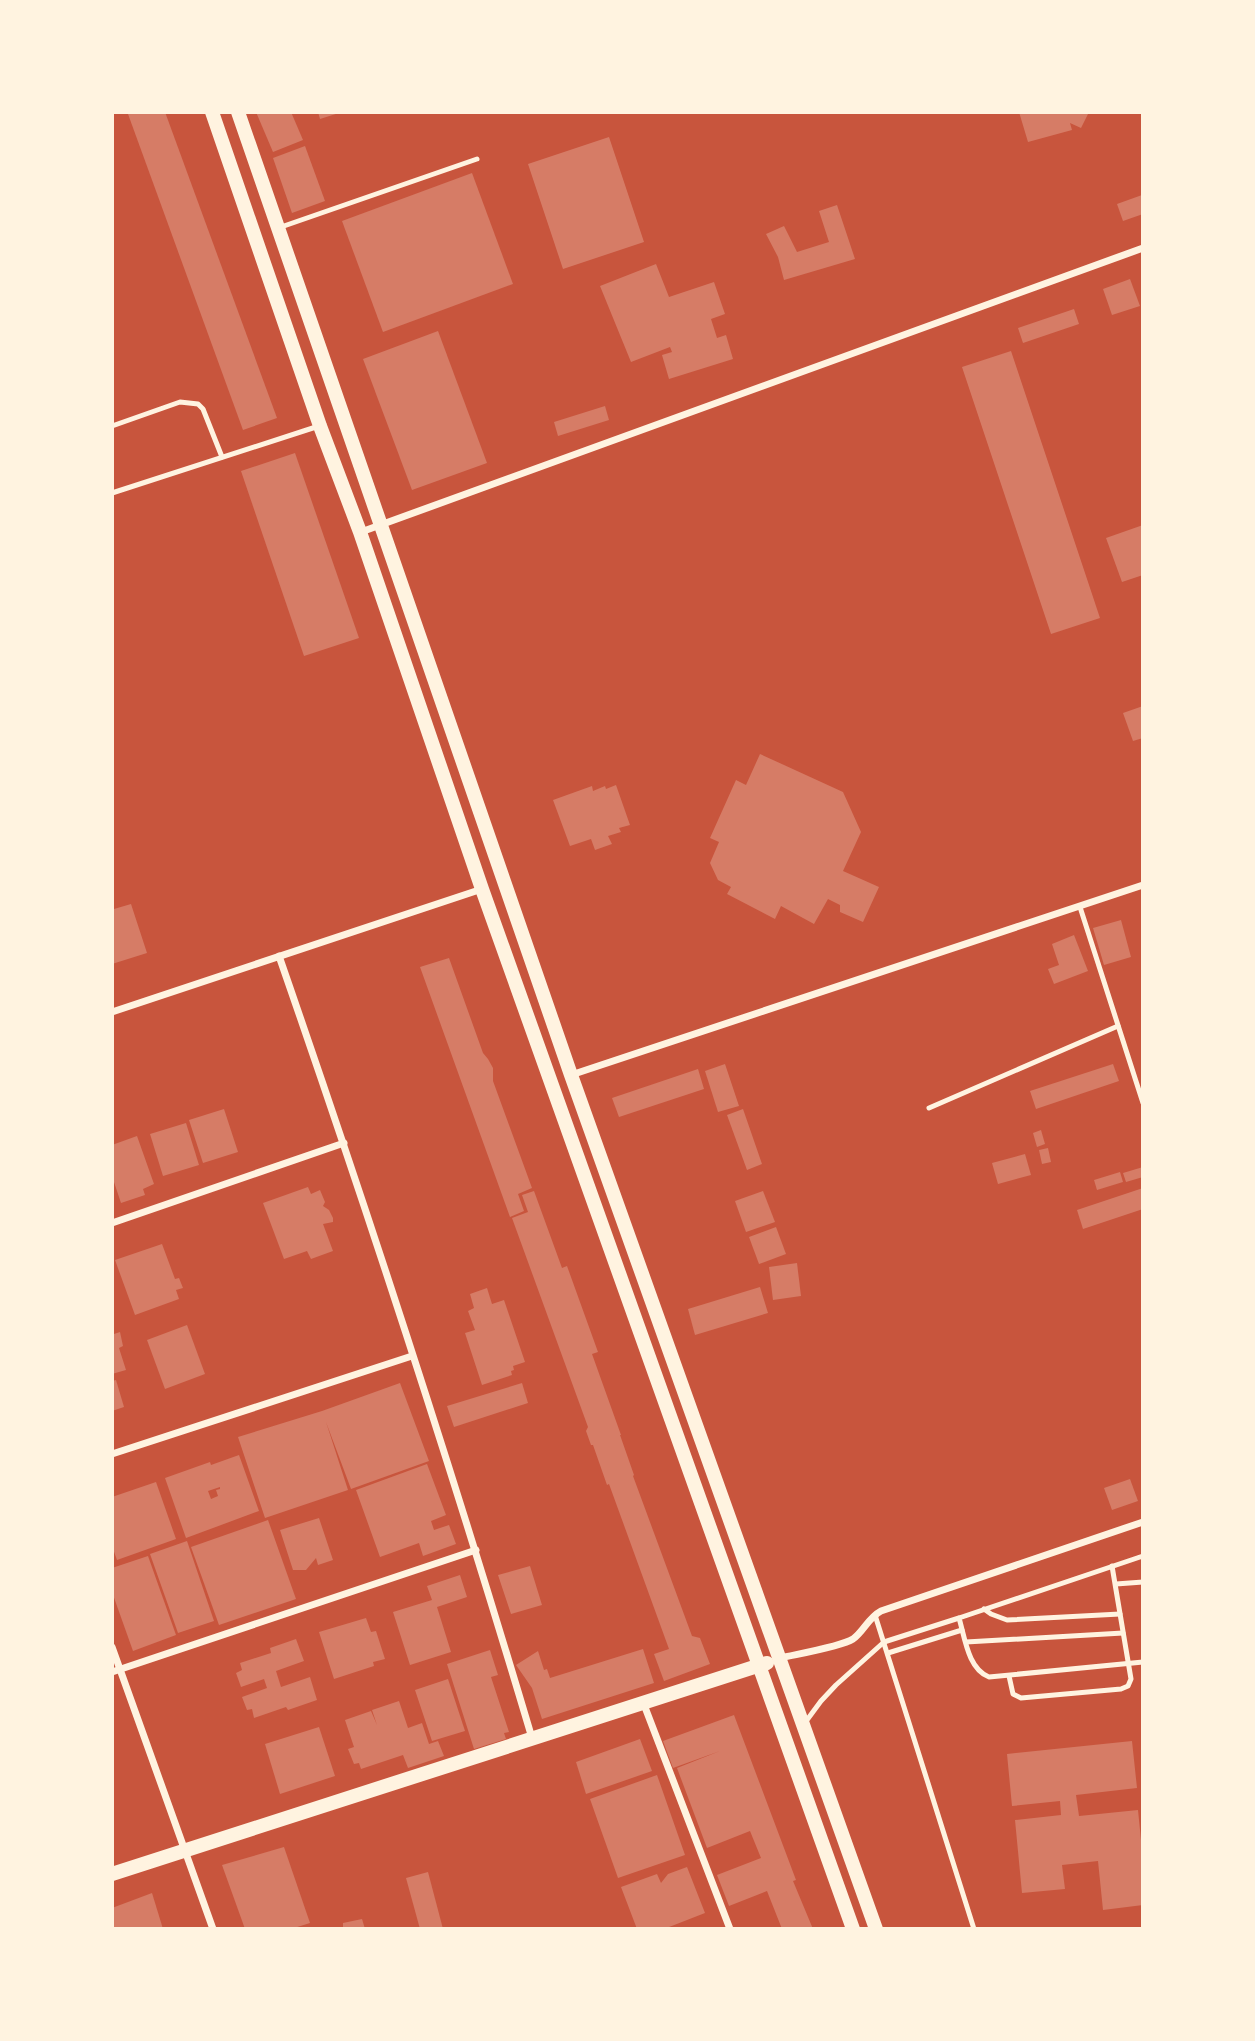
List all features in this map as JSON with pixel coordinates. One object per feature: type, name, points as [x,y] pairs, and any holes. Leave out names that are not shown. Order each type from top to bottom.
[{"type":"main road","points":[[212,112],[482,889],[853,1929]]},
{"type":"main road","points":[[238,112],[571,1075],[876,1929]]},
{"type":"main road","points":[[112,1874],[780,1658]]},
{"type":"street","points":[[360,532],[1143,248]]},
{"type":"street","points":[[571,1075],[1143,885]]},
{"type":"street","points":[[112,1012],[482,889]]},
{"type":"street","points":[[279,956],[344,1143],[476,1550],[533,1738]]},
{"type":"street","points":[[112,1223],[344,1143]]},
{"type":"street","points":[[112,1454],[412,1356]]},
{"type":"street","points":[[780,1658],[849,1641],[875,1614],[1143,1522]]},
{"type":"street","points":[[116,1671],[476,1550]]},
{"type":"street","points":[[112,1647],[116,1671],[213,1929]]},
{"type":"street","points":[[643,1702],[730,1929]]},
{"type":"lane","points":[[278,229],[477,159]]},
{"type":"lane","points":[[112,426],[180,402],[198,404],[203,409],[222,457]]},
{"type":"lane","points":[[112,493],[320,426]]},
{"type":"lane","points":[[1080,907],[1143,1103]]},
{"type":"lane","points":[[929,1108],[1118,1026]]},
{"type":"lane","points":[[803,1726],[836,1685],[884,1642],[1143,1556]]},
{"type":"lane","points":[[1009,1676],[1013,1694],[1021,1698],[1121,1689],[1128,1686],[1128,1663],[1112,1566]]},
{"type":"lane","points":[[1116,1584],[1143,1582]]},
{"type":"lane","points":[[984,1609],[1007,1619],[1120,1614]]},
{"type":"lane","points":[[875,1614],[974,1929]]},
{"type":"lane","points":[[958,1618],[978,1671],[989,1677],[1143,1662]]},
{"type":"lane","points":[[888,1653],[962,1630]]},
{"type":"lane","points":[[967,1642],[1123,1633]]},
{"type":"building","points":[[165,112],[277,418],[243,430],[128,114]]},
{"type":"building","points":[[256,112],[291,112],[303,140],[273,152]]},
{"type":"building","points":[[318,112],[339,112],[339,113],[320,119]]},
{"type":"building","points":[[1019,112],[1089,112],[1081,128],[1070,123],[1072,130],[1028,142]]},
{"type":"building","points":[[609,137],[644,242],[563,269],[528,164]]},
{"type":"building","points":[[305,146],[325,201],[292,213],[273,158]]},
{"type":"building","points":[[472,173],[513,284],[383,332],[342,221]]},
{"type":"building","points":[[1142,195],[1143,214],[1123,221],[1117,204]]},
{"type":"building","points":[[837,205],[855,259],[784,280],[778,257],[766,234],[784,226],[797,252],[829,242],[819,211]]},
{"type":"building","points":[[656,264],[669,297],[714,282],[725,314],[711,319],[717,338],[726,335],[733,359],[669,379],[662,355],[672,352],[670,347],[631,362],[600,286]]},
{"type":"building","points":[[1130,279],[1140,306],[1112,315],[1103,289]]},
{"type":"building","points":[[1074,309],[1079,324],[1023,343],[1018,328]]},
{"type":"building","points":[[438,331],[487,463],[412,490],[363,359]]},
{"type":"building","points":[[1011,351],[1100,618],[1051,634],[962,367]]},
{"type":"building","points":[[605,406],[609,420],[558,436],[554,422]]},
{"type":"building","points":[[295,453],[359,638],[304,656],[241,471]]},
{"type":"building","points":[[1143,525],[1143,575],[1122,582],[1106,538]]},
{"type":"building","points":[[1143,706],[1143,738],[1133,741],[1123,713]]},
{"type":"building","points":[[760,754],[843,792],[861,832],[843,871],[879,887],[863,922],[840,912],[840,905],[828,899],[814,924],[781,906],[775,919],[727,894],[731,887],[718,880],[710,863],[719,842],[710,838],[736,780],[746,785]]},
{"type":"building","points":[[616,785],[630,825],[619,828],[621,832],[608,836],[612,844],[595,850],[591,839],[570,846],[553,800],[592,786],[593,791]]},
{"type":"building","points":[[112,904],[114,909],[131,904],[147,953],[112,964]]},
{"type":"building","points":[[1121,920],[1131,957],[1104,965],[1093,928]]},
{"type":"building","points":[[1074,935],[1088,971],[1054,984],[1048,969],[1059,965],[1052,944]]},
{"type":"building","points":[[449,958],[483,1053],[493,1068],[493,1081],[532,1188],[518,1194],[524,1211],[510,1217],[420,967]]},
{"type":"building","points":[[725,1064],[739,1106],[718,1112],[705,1071]]},
{"type":"building","points":[[1113,1064],[1119,1081],[1036,1109],[1030,1091]]},
{"type":"building","points":[[698,1069],[704,1089],[619,1117],[612,1098]]},
{"type":"building","points":[[224,1109],[238,1152],[203,1163],[189,1120]]},
{"type":"building","points":[[743,1109],[762,1164],[747,1170],[727,1115]]},
{"type":"building","points":[[186,1123],[199,1165],[163,1176],[150,1134]]},
{"type":"building","points":[[1041,1130],[1045,1144],[1037,1147],[1033,1133]]},
{"type":"building","points":[[137,1136],[154,1184],[143,1189],[145,1195],[121,1203],[112,1176],[112,1145]]},
{"type":"building","points":[[1048,1148],[1051,1162],[1042,1164],[1039,1150]]},
{"type":"building","points":[[1025,1154],[1031,1175],[998,1184],[992,1163]]},
{"type":"building","points":[[1143,1167],[1143,1177],[1126,1182],[1123,1173]]},
{"type":"building","points":[[1120,1172],[1123,1182],[1097,1190],[1094,1180]]},
{"type":"building","points":[[308,1187],[311,1194],[320,1190],[325,1202],[323,1206],[333,1218],[333,1222],[323,1224],[333,1251],[311,1259],[307,1251],[284,1259],[263,1203]]},
{"type":"building","points":[[1143,1188],[1143,1209],[1083,1229],[1077,1210]]},
{"type":"building","points":[[534,1191],[562,1268],[567,1266],[598,1352],[592,1354],[633,1476],[692,1636],[700,1638],[710,1664],[664,1681],[654,1654],[669,1649],[609,1484],[607,1485],[591,1445],[586,1431],[588,1427],[512,1218],[528,1212],[522,1195]]},
{"type":"building","points":[[763,1191],[775,1222],[746,1232],[735,1201]]},
{"type":"building","points":[[776,1227],[786,1254],[759,1264],[749,1237]]},
{"type":"building","points":[[162,1244],[175,1279],[179,1278],[183,1288],[176,1290],[179,1299],[135,1315],[115,1260]]},
{"type":"building","points":[[797,1263],[801,1296],[773,1300],[769,1267]]},
{"type":"building","points":[[760,1287],[768,1313],[695,1335],[688,1309]]},
{"type":"building","points":[[487,1288],[492,1304],[504,1300],[525,1362],[513,1366],[512,1375],[482,1385],[465,1333],[475,1330],[468,1311],[474,1308],[470,1294]]},
{"type":"building","points":[[187,1325],[205,1374],[165,1389],[147,1340]]},
{"type":"building","points":[[112,1328],[114,1334],[120,1332],[123,1346],[119,1348],[126,1370],[112,1374]]},
{"type":"building","points":[[116,1380],[124,1407],[112,1411],[112,1381]]},
{"type":"building","points":[[400,1383],[429,1461],[351,1489],[326,1422],[348,1490],[265,1518],[238,1437]]},
{"type":"building","points":[[522,1383],[528,1403],[454,1427],[447,1406]]},
{"type":"building","points":[[239,1455],[259,1511],[186,1538],[165,1478],[210,1462],[211,1465]],"holes":[[[220,1489],[216,1490],[218,1496],[211,1499],[208,1491]]]},
{"type":"building","points":[[427,1464],[446,1515],[431,1521],[434,1530],[449,1525],[456,1544],[423,1556],[419,1543],[380,1557],[356,1490]]},
{"type":"building","points":[[1130,1479],[1138,1501],[1112,1510],[1104,1488]]},
{"type":"building","points":[[156,1482],[176,1539],[117,1560],[112,1546],[112,1497]]},
{"type":"building","points":[[319,1518],[333,1560],[318,1565],[316,1558],[306,1570],[293,1570],[280,1530]]},
{"type":"building","points":[[268,1520],[296,1599],[219,1625],[191,1547]]},
{"type":"building","points":[[187,1541],[214,1621],[178,1633],[150,1554]]},
{"type":"building","points":[[148,1556],[176,1635],[133,1651],[112,1592],[112,1568]]},
{"type":"building","points":[[530,1566],[542,1605],[511,1614],[498,1575]]},
{"type":"building","points":[[460,1575],[467,1597],[437,1607],[451,1652],[410,1665],[393,1612],[432,1600],[427,1586]]},
{"type":"building","points":[[366,1618],[371,1632],[376,1631],[385,1659],[373,1662],[374,1666],[334,1679],[319,1632]]},
{"type":"building","points":[[296,1639],[304,1661],[276,1671],[281,1687],[310,1677],[317,1700],[254,1718],[252,1709],[247,1710],[242,1697],[267,1688],[264,1679],[241,1687],[236,1673],[242,1670],[240,1663],[271,1653],[270,1648]]},
{"type":"building","points":[[643,1649],[654,1683],[542,1719],[532,1688],[516,1665],[538,1651],[544,1670],[547,1669],[550,1678]]},
{"type":"building","points":[[490,1650],[498,1675],[491,1677],[509,1732],[504,1733],[506,1739],[474,1749],[447,1664]]},
{"type":"building","points":[[448,1679],[465,1731],[432,1741],[415,1690]]},
{"type":"building","points":[[399,1701],[408,1728],[422,1723],[429,1744],[438,1741],[444,1756],[408,1768],[403,1755],[361,1769],[359,1763],[354,1764],[348,1749],[354,1747],[345,1720],[371,1711],[377,1725],[372,1710]]},
{"type":"building","points":[[734,1715],[796,1880],[793,1881],[813,1929],[782,1929],[767,1891],[729,1906],[717,1875],[761,1858],[750,1831],[707,1848],[677,1768],[720,1751],[673,1768],[663,1741]]},
{"type":"building","points":[[319,1727],[335,1776],[280,1794],[265,1744]]},
{"type":"building","points":[[640,1739],[652,1771],[586,1794],[576,1762]]},
{"type":"building","points":[[1132,1741],[1137,1788],[1076,1795],[1079,1816],[1138,1810],[1143,1860],[1143,1905],[1103,1910],[1098,1861],[1062,1865],[1065,1889],[1022,1893],[1015,1820],[1061,1815],[1060,1801],[1012,1806],[1007,1754]]},
{"type":"building","points":[[657,1775],[685,1855],[618,1878],[590,1799]]},
{"type":"building","points":[[284,1847],[310,1923],[291,1929],[245,1929],[222,1865]]},
{"type":"building","points":[[687,1867],[705,1913],[664,1929],[637,1929],[621,1887],[657,1874],[661,1883],[668,1874]]},
{"type":"building","points":[[428,1872],[443,1929],[420,1929],[406,1878]]},
{"type":"building","points":[[152,1893],[163,1929],[112,1929],[112,1908]]},
{"type":"building","points":[[362,1919],[365,1929],[343,1929],[343,1923]]}]
